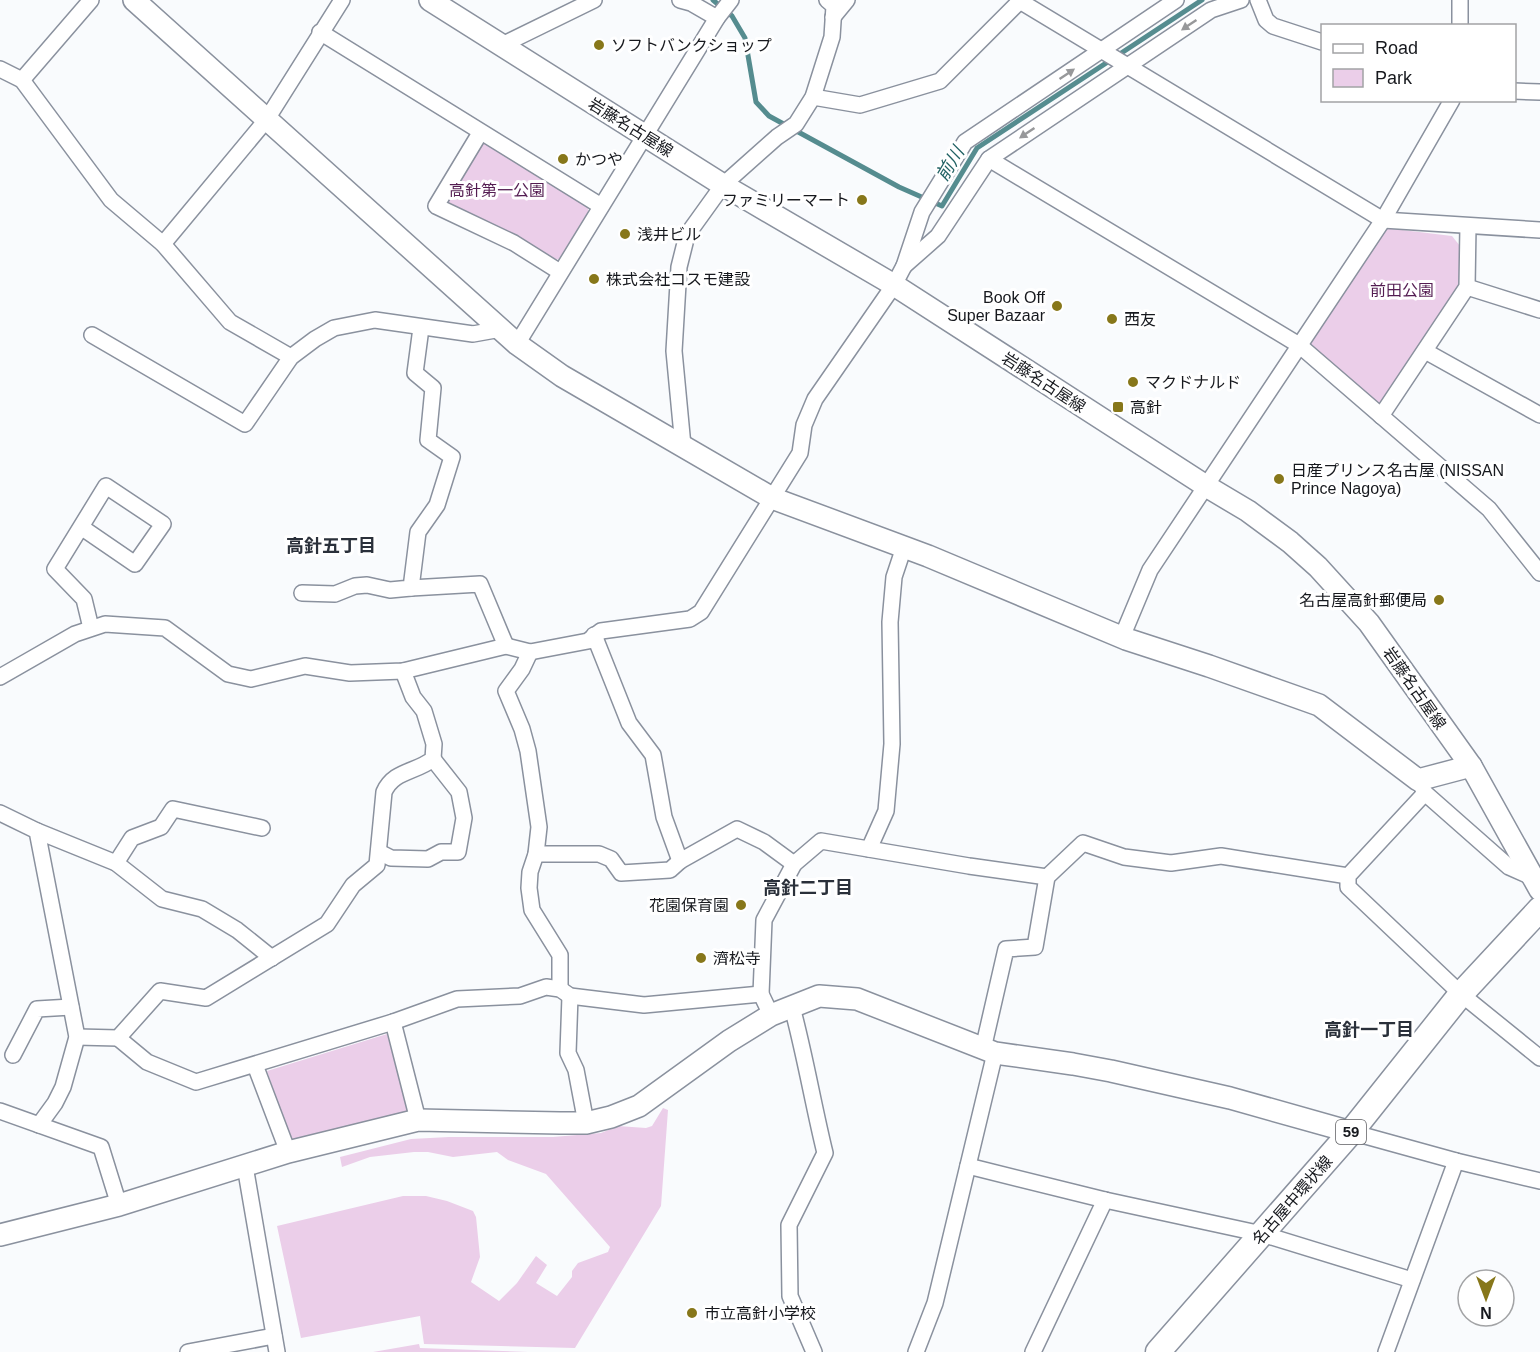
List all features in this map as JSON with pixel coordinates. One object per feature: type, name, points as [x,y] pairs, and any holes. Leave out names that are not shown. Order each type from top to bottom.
[{"type":"main road","name":"名古屋中環状線","points":[[1158,1352],[1351,1131],[1461,994],[1540,909]]},
{"type":"street","points":[[22,80],[91,0]]},
{"type":"street","points":[[134,0],[517,344],[562,376],[772,498],[904,548],[1122,638],[1319,705],[1422,786],[1509,867],[1537,884]]},
{"type":"street","points":[[162,244],[267,119],[342,0]]},
{"type":"street","name":"岩藤名古屋線","points":[[430,0],[723,185],[894,285],[1248,511],[1290,542],[1318,567],[1369,623],[1471,766],[1537,884]]},
{"type":"street","points":[[680,0],[718,17]]},
{"type":"street","points":[[517,344],[718,17],[731,0]]},
{"type":"street","points":[[683,446],[674,351],[679,267],[687,235],[723,185],[777,137],[796,124],[813,97],[832,37],[834,6],[827,0]]},
{"type":"street","points":[[833,17],[847,0]]},
{"type":"street","points":[[813,97],[860,105],[940,81],[1020,0],[1383,220],[1540,230]]},
{"type":"street","points":[[0,677],[75,634],[105,624],[165,628],[228,674],[250,679],[305,666],[350,673],[403,671],[506,646],[530,652],[588,641],[601,631],[690,620],[701,612],[800,453],[804,425],[815,399],[894,285],[904,266],[922,212],[965,142],[1104,52],[1176,0]]},
{"type":"street","points":[[904,266],[938,236],[989,159],[1126,64],[1211,10],[1241,0]]},
{"type":"street","points":[[1258,0],[1266,20],[1273,26],[1321,41]]},
{"type":"street","points":[[1460,0],[1460,24]]},
{"type":"street","points":[[500,46],[590,1]]},
{"type":"street","points":[[320,32],[601,206]]},
{"type":"street","points":[[0,69],[22,80],[111,200],[162,244],[230,322],[291,357]]},
{"type":"street","points":[[1516,91],[1540,92]]},
{"type":"street","points":[[1122,638],[1150,570],[1383,220],[1451,102]]},
{"type":"street","points":[[480,133],[436,206],[514,243],[560,272]]},
{"type":"street","points":[[989,159],[1299,345],[1489,509],[1540,573]]},
{"type":"street","points":[[1381,416],[1467,287],[1468,226]]},
{"type":"street","points":[[1467,287],[1540,310]]},
{"type":"street","points":[[92,335],[245,424],[291,357],[334,328],[375,320],[473,334],[501,329]]},
{"type":"street","points":[[411,588],[417,532],[437,505],[452,456],[428,440],[433,388],[415,374],[421,328]]},
{"type":"street","points":[[1425,351],[1540,415]]},
{"type":"street","points":[[81,527],[135,564],[162,524],[106,486],[55,569],[84,599],[92,628]]},
{"type":"street","points":[[869,849],[886,811],[892,744],[890,622],[894,577],[904,548]]},
{"type":"street","points":[[302,593],[335,594],[355,586],[367,585],[390,590],[480,584],[506,646]]},
{"type":"street","points":[[594,635],[629,723],[653,755],[664,817],[680,861]]},
{"type":"street","points":[[530,652],[522,669],[506,692],[522,729],[528,751],[539,827],[529,888],[532,910],[560,955],[565,992],[568,1053],[576,1070],[586,1122]]},
{"type":"street","points":[[379,852],[391,858],[428,859],[441,852],[458,852],[464,818],[459,792],[433,759],[434,744],[424,711],[413,697],[403,671]]},
{"type":"street","points":[[118,1038],[160,991],[206,998],[327,924],[353,885],[377,865],[384,792],[388,783],[396,776],[424,766],[433,759]]},
{"type":"street","points":[[1471,766],[1422,786],[1348,876],[1348,887],[1461,994],[1540,1058]]},
{"type":"street","points":[[116,863],[132,838],[161,827],[173,809],[261,828]]},
{"type":"street","points":[[0,813],[37,831],[116,863],[162,899],[202,909],[237,930],[272,958]]},
{"type":"street","points":[[536,854],[599,854],[611,858],[621,873],[670,870],[680,861],[737,829],[764,842],[794,864]]},
{"type":"street","points":[[37,831],[77,1037],[63,1087],[39,1125]]},
{"type":"street","points":[[771,1015],[761,994],[764,920],[794,864],[821,841],[1047,877]]},
{"type":"street","points":[[916,1352],[935,1303],[968,1166],[1005,949],[1035,946],[1047,877],[1083,843],[1124,857],[1159,862],[1171,863],[1221,856],[1348,876]]},
{"type":"street","points":[[77,1037],[118,1038],[147,1062],[196,1082],[393,1022],[457,999],[520,996],[546,987],[644,1005],[761,994]]},
{"type":"street","points":[[0,1235],[119,1205],[288,1152],[418,1120],[586,1122],[611,1117],[639,1106],[729,1041],[771,1015],[819,996],[857,999],[989,1051],[1111,1071],[1230,1098],[1456,1161],[1540,1180]]},
{"type":"street","points":[[13,1055],[37,1009],[71,1007]]},
{"type":"street","points":[[792,1007],[825,1153],[789,1225],[790,1296],[814,1352]]},
{"type":"street","points":[[393,1022],[418,1120]]},
{"type":"street","points":[[255,1065],[288,1152]]},
{"type":"street","points":[[0,1111],[101,1148],[119,1205]]},
{"type":"street","points":[[1386,1352],[1456,1161]]},
{"type":"street","points":[[245,1166],[277,1352]]},
{"type":"street","points":[[968,1166],[1104,1200],[1262,1234],[1412,1280]]},
{"type":"street","points":[[1033,1352],[1104,1200]]},
{"type":"street","points":[[188,1352],[274,1336]]},
{"type":"green space","name":"高針第一公園","points":[[479,143],[486,143],[588,203],[588,212],[559,259],[551,260],[449,206],[447,199]]},
{"type":"green space","name":"前田公園","points":[[1386,228],[1452,236],[1460,246],[1460,288],[1380,409],[1309,344]]},
{"type":"green space","points":[[387,1034],[409,1114],[292,1144],[267,1071]]},
{"type":"green space","points":[[663,1108],[668,1110],[661,1206],[575,1348],[424,1344],[420,1316],[301,1338],[277,1226],[403,1196],[426,1196],[447,1201],[473,1211],[476,1217],[480,1257],[471,1282],[499,1301],[517,1283],[536,1256],[547,1265],[536,1283],[557,1296],[572,1277],[572,1271],[578,1263],[608,1252],[610,1247],[546,1174],[508,1160],[497,1152],[453,1157],[414,1152],[370,1157],[342,1167],[340,1157],[411,1139],[553,1137],[601,1133],[618,1126],[646,1128],[652,1126]]},
{"type":"green space","points":[[419,1344],[420,1348],[528,1352],[373,1352]]},
{"type":"waterway","name":"前川","points":[[713,0],[732,16],[745,38],[756,102],[769,116],[899,187],[942,206],[977,148],[1202,0]]},
{"type":"place","name":"ソフトバンクショップ","points":[[599,45]]},
{"type":"place","name":"かつや","points":[[563,159]]},
{"type":"place","name":"ファミリーマート","points":[[862,200]]},
{"type":"place","name":"浅井ビル","points":[[625,234]]},
{"type":"place","name":"株式会社コスモ建設","points":[[594,279]]},
{"type":"place","name":"Book Off Super Bazaar","points":[[1057,306]]},
{"type":"place","name":"西友","points":[[1112,319]]},
{"type":"place","name":"マクドナルド","points":[[1133,382]]},
{"type":"place","name":"高針","points":[[1118,407]]},
{"type":"place","name":"日産プリンス名古屋 (NISSAN Prince Nagoya)","points":[[1279,479]]},
{"type":"place","name":"名古屋高針郵便局","points":[[1439,600]]},
{"type":"place","name":"花園保育園","points":[[741,905]]},
{"type":"place","name":"濟松寺","points":[[701,958]]},
{"type":"place","name":"市立高針小学校","points":[[692,1313]]},
{"type":"district","name":"高針五丁目","points":[[331,546]]},
{"type":"district","name":"高針二丁目","points":[[808,888]]},
{"type":"district","name":"高針一丁目","points":[[1369,1030]]}]
